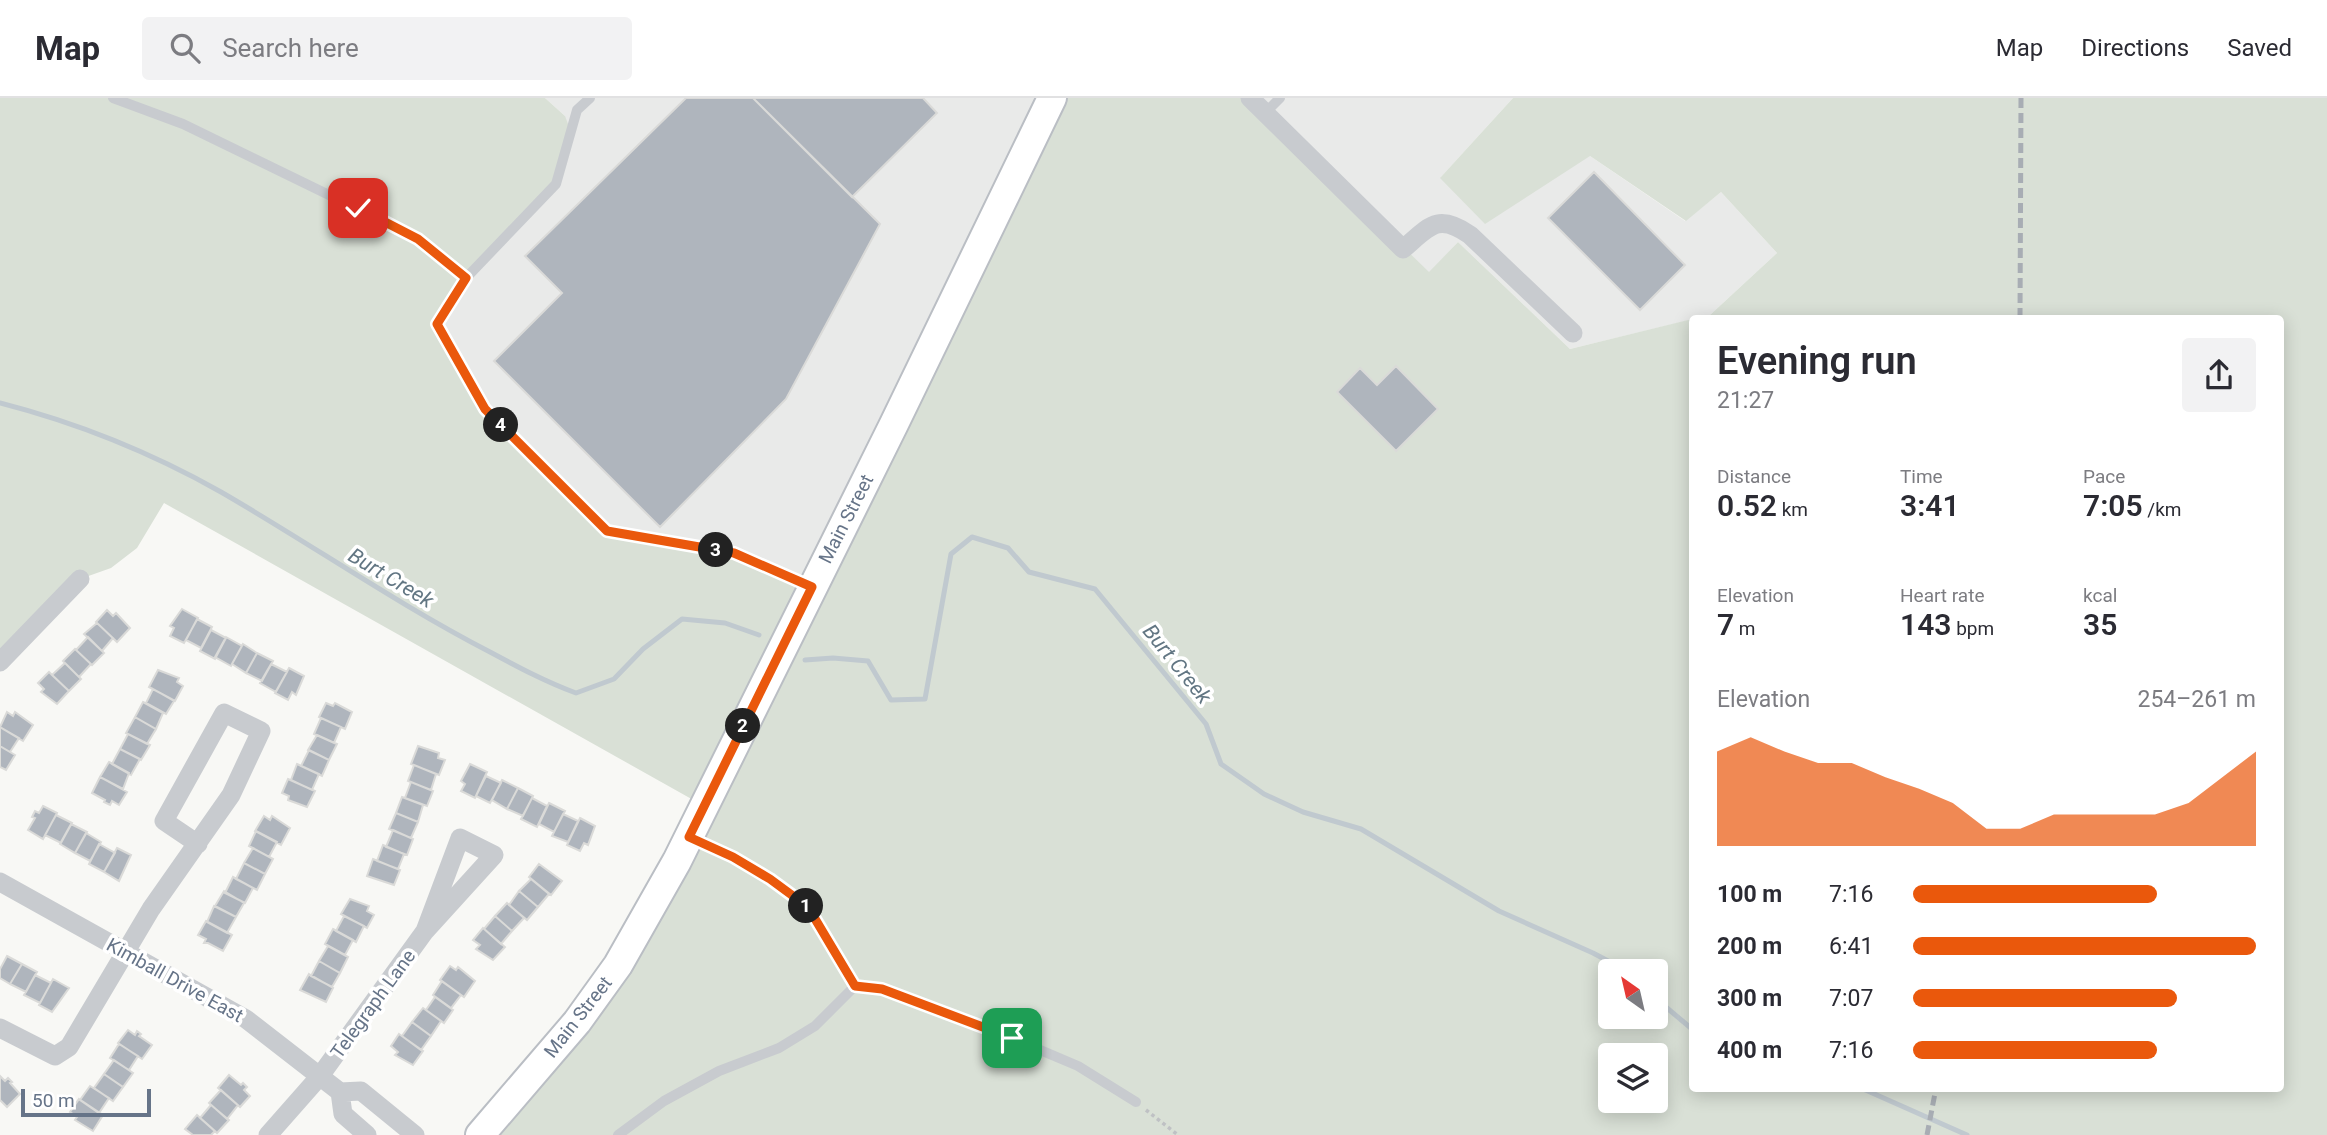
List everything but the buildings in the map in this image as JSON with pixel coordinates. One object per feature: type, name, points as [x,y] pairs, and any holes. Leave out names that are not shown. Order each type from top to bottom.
[{"type":"main road","name":"Main Street","points":[[480,1135],[578,1021],[618,965],[689,837],[1052,98]]},
{"type":"street","points":[[1250,98],[1403,249],[1438,222],[1456,226],[1470,235],[1573,333]]},
{"type":"street","points":[[0,662],[80,579]]},
{"type":"street","points":[[0,1028],[55,1056],[69,1047],[151,909],[198,844],[231,795],[261,731],[224,713],[164,821],[198,844]]},
{"type":"street","name":"Kimball Drive East","points":[[0,882],[246,1019],[340,1092],[361,1091],[415,1135]]},
{"type":"street","name":"Telegraph Lane","points":[[268,1135],[320,1076],[425,931]]},
{"type":"street","name":"Kimball Drive East","points":[[340,1092],[342,1114],[367,1135]]},
{"type":"lane","points":[[113,98],[183,124],[418,239],[466,278]]},
{"type":"lane","points":[[590,98],[578,110],[556,184],[466,278],[437,324],[485,409],[607,531],[734,553],[812,587]]},
{"type":"lane","points":[[1265,113],[1280,98]]},
{"type":"lane","points":[[689,837],[733,857],[770,879],[808,907],[855,986]]},
{"type":"lane","points":[[855,986],[882,989],[1012,1038],[1077,1066],[1136,1102]]},
{"type":"lane","points":[[618,1135],[664,1101],[719,1071],[779,1048],[815,1027],[855,986]]},
{"type":"path","points":[[1136,1102],[1178,1135]]},
{"type":"shaded area","points":[[0,98],[545,98],[565,116],[571,132],[556,184],[466,278],[437,325],[485,409],[607,531],[734,553],[812,587],[1052,98],[1250,98],[1429,272],[1458,242],[1570,349],[1689,320],[1689,1092],[2284,1092],[2284,315],[1710,315],[1777,253],[1721,192],[1686,221],[1590,156],[1485,224],[1440,178],[1513,98],[2327,98],[2327,1135],[478,1135],[618,965],[704,806],[164,503],[137,548],[111,568],[80,579],[0,662]]},
{"type":"shaded area","points":[[545,98],[1052,98],[812,587],[607,531],[485,409],[437,324],[565,116]]},
{"type":"shaded area","points":[[1250,98],[1513,98],[1441,177],[1590,156],[1685,221],[1721,192],[1777,253],[1710,315],[1689,315],[1689,320],[1570,349],[1458,242],[1429,273]]},
{"type":"waterway","name":"Burt Creek","points":[[0,403],[113,440],[194,478],[455,633],[532,674],[576,693],[614,679],[643,649],[682,619],[725,623],[759,635]]},
{"type":"waterway","name":"Burt Creek","points":[[805,660],[833,658],[868,661],[891,700],[925,699],[951,554],[972,537],[1008,548],[1029,572],[1095,589],[1206,724],[1221,764],[1264,794],[1303,812],[1361,829],[1499,911],[1604,959]]},
{"type":"waterway","name":"Burt Creek","points":[[1668,1009],[1689,1026]]},
{"type":"waterway","name":"Burt Creek","points":[[1870,1092],[1967,1135]]},
{"type":"railway","points":[[2020,315],[2021,98]]},
{"type":"railway","points":[[1927,1135],[1935,1092]]},
{"type":"route","points":[[358,208],[418,239],[466,278],[437,324],[485,409],[607,531],[734,553],[812,587],[689,837],[733,857],[770,879],[808,907],[855,986],[882,989],[1012,1038]]}]
